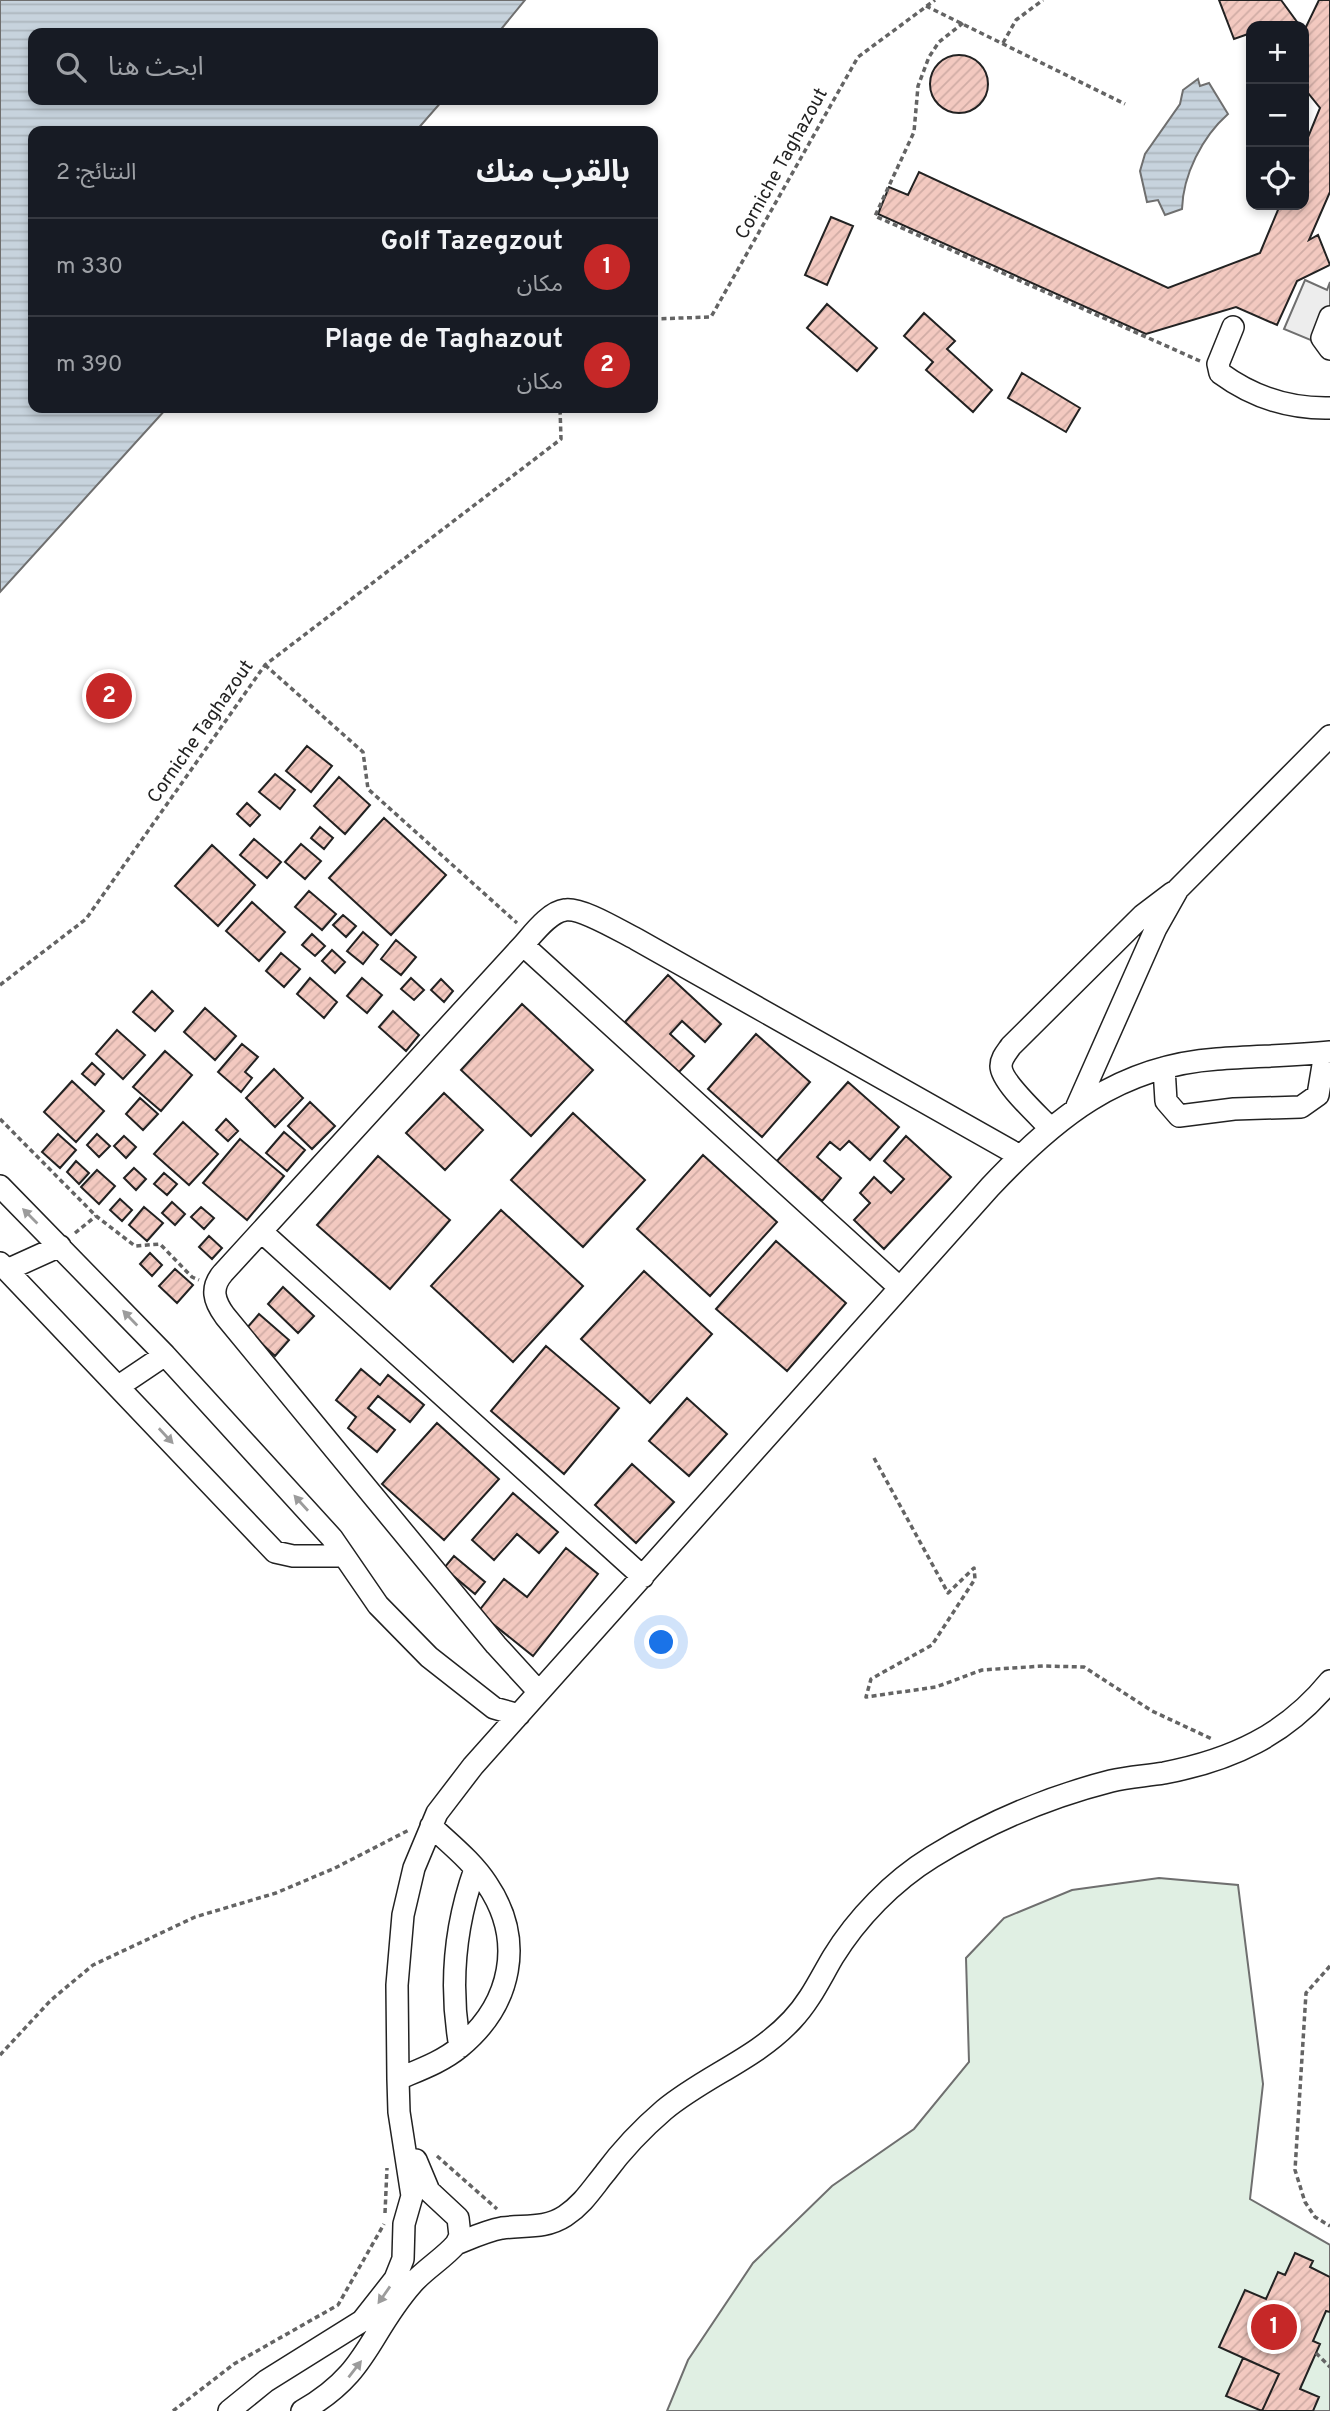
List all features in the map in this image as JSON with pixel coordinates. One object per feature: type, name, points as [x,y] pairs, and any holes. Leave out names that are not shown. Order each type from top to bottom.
[{"type":"street","points":[[1330,317],[1322,338],[1330,349]]},
{"type":"street","points":[[1233,327],[1218,369],[1240,386],[1273,401],[1297,407],[1330,408]]},
{"type":"street","points":[[1050,1128],[1006,1081],[1001,1062],[1012,1046],[1143,915],[1178,889],[1330,736]]},
{"type":"street","points":[[1077,1106],[1156,928],[1178,889]]},
{"type":"street","points":[[539,1692],[496,1645],[226,1316],[215,1298],[214,1286],[527,941],[553,915],[566,909],[577,911],[636,939],[1020,1156]]},
{"type":"street","points":[[527,941],[901,1288]]},
{"type":"street","points":[[229,2411],[266,2381],[362,2321],[395,2279],[403,2259],[412,2184],[399,2112],[397,1985],[403,1915],[414,1868],[434,1819],[473,1766],[1020,1156],[1050,1128],[1077,1106],[1103,1092],[1164,1068],[1215,1059],[1327,1053],[1318,1095],[1301,1107],[1248,1108],[1179,1116],[1166,1101],[1164,1068]]},
{"type":"street","points":[[0,1186],[165,1355],[332,1538],[378,1605],[429,1657],[494,1708],[519,1715]]},
{"type":"street","points":[[263,1233],[643,1577]]},
{"type":"street","points":[[60,1245],[3,1267],[275,1552],[303,1557],[344,1556]]},
{"type":"street","points":[[119,1386],[165,1355]]},
{"type":"street","points":[[458,2218],[503,2220],[542,2226],[564,2217],[585,2201],[627,2147],[663,2111],[693,2087],[762,2048],[807,2004],[835,1954],[879,1898],[930,1858],[992,1824],[1046,1801],[1113,1781],[1214,1762],[1259,1744],[1285,1727],[1311,1704],[1330,1681]]},
{"type":"street","points":[[398,2079],[431,2065],[460,2047],[493,2010],[506,1982],[511,1954],[507,1926],[501,1909],[475,1869],[434,1819]]},
{"type":"street","points":[[460,2047],[453,1970],[460,1918],[475,1869]]},
{"type":"street","points":[[399,2112],[423,2180],[437,2201]]},
{"type":"street","points":[[302,2411],[334,2391],[352,2373],[410,2285],[449,2250],[460,2236],[458,2218],[450,2206],[437,2201],[423,2203],[407,2222],[406,2241],[418,2254],[434,2258],[449,2250],[503,2220]]},
{"type":"path","name":"Corniche Taghazout","points":[[658,319],[711,317],[858,57],[935,0]]},
{"type":"path","points":[[1003,43],[1016,20],[1043,0]]},
{"type":"path","points":[[926,6],[1125,104]]},
{"type":"path","points":[[962,23],[939,42],[929,57],[918,86],[914,132],[875,216],[1218,369]]},
{"type":"path","name":"Corniche Taghazout","points":[[0,985],[86,919],[265,664],[561,439],[560,413]]},
{"type":"path","points":[[265,664],[363,752],[368,789],[527,941]]},
{"type":"path","points":[[0,1119],[96,1216],[135,1246],[160,1244],[192,1277],[214,1286]]},
{"type":"path","points":[[60,1245],[96,1216]]},
{"type":"path","points":[[874,1458],[948,1593],[974,1568],[975,1579],[932,1645],[870,1679],[866,1697],[936,1687],[982,1670],[1043,1666],[1084,1667],[1152,1711],[1204,1734],[1234,1754]]},
{"type":"path","points":[[0,2055],[51,2000],[93,1965],[195,1917],[276,1893],[335,1868],[434,1819]]},
{"type":"path","points":[[1330,1966],[1306,1993],[1295,2170],[1305,2202],[1315,2217],[1330,2227]]},
{"type":"path","points":[[437,2155],[503,2220]]},
{"type":"path","points":[[173,2411],[234,2364],[338,2305],[385,2222],[387,2161]]},
{"type":"path","points":[[1316,2353],[1330,2367]]},
{"type":"green space","points":[[1159,1878],[1238,1885],[1263,2084],[1250,2199],[1330,2245],[1330,2411],[667,2411],[688,2360],[753,2263],[832,2186],[914,2129],[969,2062],[966,1958],[1004,1918],[1072,1890]]},
{"type":"shaded area","points":[[0,0],[525,0],[502,28],[28,28],[28,105],[439,105],[420,126],[28,126],[28,413],[162,413],[0,592]]},
{"type":"shaded area","points":[[1198,79],[1200,86],[1209,83],[1228,114],[1210,134],[1196,157],[1186,183],[1182,209],[1165,215],[1158,200],[1147,202],[1140,171],[1145,154],[1180,104],[1183,90]]},
{"type":"shaded area","points":[[1305,280],[1327,290],[1330,282],[1330,348],[1284,329]]},
{"type":"building","points":[[1219,0],[1281,0],[1296,21],[1246,21],[1246,35],[1234,39]]},
{"type":"building","points":[[1319,0],[1330,0],[1330,192],[1309,240],[1318,235],[1330,265],[1297,281],[1277,325],[1236,307],[1146,334],[878,214],[889,187],[908,195],[919,172],[1168,288],[1260,253],[1278,210],[1309,210],[1309,135],[1320,108],[1309,94],[1309,21]]},
{"type":"building","points":[[959,55],[970,57],[983,68],[988,84],[986,95],[975,108],[959,113],[948,111],[935,100],[930,84],[932,73],[943,60]]},
{"type":"building","points":[[831,217],[853,226],[827,285],[805,275]]},
{"type":"building","points":[[827,304],[877,348],[857,371],[807,328]]},
{"type":"building","points":[[924,313],[955,341],[947,349],[992,390],[973,412],[926,370],[933,362],[904,336]]},
{"type":"building","points":[[1022,373],[1080,408],[1066,432],[1008,398]]},
{"type":"building","points":[[307,746],[332,766],[311,792],[286,771]]},
{"type":"building","points":[[275,774],[295,790],[280,809],[259,792]]},
{"type":"building","points":[[339,777],[370,805],[345,834],[314,806]]},
{"type":"building","points":[[247,803],[260,815],[250,826],[237,814]]},
{"type":"building","points":[[384,818],[446,875],[391,935],[329,878]]},
{"type":"building","points":[[320,827],[333,838],[324,849],[311,838]]},
{"type":"building","points":[[254,839],[281,862],[267,878],[240,855]]},
{"type":"building","points":[[301,844],[321,861],[305,879],[285,862]]},
{"type":"building","points":[[212,845],[255,885],[218,926],[175,886]]},
{"type":"building","points":[[309,891],[336,914],[322,930],[295,907]]},
{"type":"building","points":[[252,902],[285,932],[259,961],[226,931]]},
{"type":"building","points":[[343,915],[356,926],[346,937],[333,925]]},
{"type":"building","points":[[363,932],[378,945],[363,964],[347,951]]},
{"type":"building","points":[[312,934],[325,946],[315,956],[302,945]]},
{"type":"building","points":[[396,940],[416,957],[401,975],[381,959]]},
{"type":"building","points":[[332,950],[345,962],[335,973],[322,961]]},
{"type":"building","points":[[281,953],[300,969],[284,987],[266,971]]},
{"type":"building","points":[[668,975],[721,1024],[705,1042],[682,1021],[670,1034],[694,1056],[679,1072],[625,1022]]},
{"type":"building","points":[[310,978],[337,1002],[324,1018],[297,994]]},
{"type":"building","points":[[362,978],[382,995],[367,1013],[347,996]]},
{"type":"building","points":[[411,978],[424,990],[414,1000],[401,989]]},
{"type":"building","points":[[441,979],[453,991],[444,1002],[431,990]]},
{"type":"building","points":[[152,991],[173,1011],[155,1031],[133,1012]]},
{"type":"building","points":[[522,1004],[593,1070],[531,1136],[461,1070]]},
{"type":"building","points":[[205,1008],[236,1036],[215,1060],[184,1032]]},
{"type":"building","points":[[393,1011],[419,1035],[406,1051],[379,1027]]},
{"type":"building","points":[[117,1030],[145,1055],[123,1079],[96,1054]]},
{"type":"building","points":[[756,1034],[810,1082],[762,1137],[708,1089]]},
{"type":"building","points":[[242,1044],[258,1057],[245,1072],[252,1078],[241,1092],[218,1072]]},
{"type":"building","points":[[165,1051],[192,1075],[161,1111],[133,1087]]},
{"type":"building","points":[[92,1063],[104,1074],[95,1085],[82,1074]]},
{"type":"building","points":[[274,1069],[303,1098],[275,1127],[246,1098]]},
{"type":"building","points":[[72,1081],[104,1111],[76,1142],[44,1112]]},
{"type":"building","points":[[848,1082],[899,1127],[870,1160],[849,1141],[840,1150],[830,1142],[817,1157],[841,1178],[822,1201],[777,1161]]},
{"type":"building","points":[[444,1093],[483,1130],[445,1170],[406,1133]]},
{"type":"building","points":[[140,1098],[158,1114],[143,1130],[126,1114]]},
{"type":"building","points":[[310,1102],[335,1126],[312,1149],[288,1126]]},
{"type":"building","points":[[573,1113],[645,1180],[583,1247],[511,1180]]},
{"type":"building","points":[[226,1119],[238,1131],[228,1141],[216,1130]]},
{"type":"building","points":[[183,1122],[218,1154],[189,1185],[154,1154]]},
{"type":"building","points":[[284,1132],[305,1150],[287,1171],[266,1153]]},
{"type":"building","points":[[58,1134],[76,1150],[60,1168],[42,1152]]},
{"type":"building","points":[[97,1134],[110,1146],[99,1157],[87,1145]]},
{"type":"building","points":[[124,1136],[136,1147],[126,1158],[114,1146]]},
{"type":"building","points":[[906,1136],[951,1177],[884,1249],[854,1220],[870,1203],[860,1193],[874,1177],[891,1193],[904,1179],[884,1161]]},
{"type":"building","points":[[240,1139],[284,1176],[247,1220],[203,1183]]},
{"type":"building","points":[[703,1155],[777,1222],[710,1296],[637,1229]]},
{"type":"building","points":[[378,1156],[450,1220],[390,1289],[317,1225]]},
{"type":"building","points":[[76,1161],[89,1173],[79,1184],[67,1172]]},
{"type":"building","points":[[134,1168],[146,1179],[136,1190],[124,1178]]},
{"type":"building","points":[[97,1170],[115,1186],[99,1204],[81,1187]]},
{"type":"building","points":[[164,1173],[177,1184],[167,1195],[154,1184]]},
{"type":"building","points":[[120,1199],[132,1210],[122,1221],[110,1210]]},
{"type":"building","points":[[172,1202],[185,1214],[175,1225],[162,1213]]},
{"type":"building","points":[[144,1207],[163,1223],[147,1241],[129,1225]]},
{"type":"building","points":[[201,1207],[214,1218],[204,1229],[191,1217]]},
{"type":"building","points":[[501,1210],[583,1286],[513,1362],[431,1286]]},
{"type":"building","points":[[209,1236],[222,1248],[212,1259],[199,1247]]},
{"type":"building","points":[[776,1241],[846,1303],[787,1371],[716,1309]]},
{"type":"building","points":[[150,1253],[162,1265],[152,1276],[140,1264]]},
{"type":"building","points":[[175,1269],[193,1285],[177,1303],[159,1286]]},
{"type":"building","points":[[644,1271],[712,1334],[650,1403],[581,1339]]},
{"type":"building","points":[[283,1287],[314,1316],[298,1333],[268,1304]]},
{"type":"building","points":[[259,1314],[289,1340],[275,1356],[246,1329]]},
{"type":"building","points":[[546,1346],[619,1408],[564,1474],[491,1411]]},
{"type":"building","points":[[361,1369],[380,1385],[388,1375],[424,1405],[410,1422],[378,1396],[368,1408],[395,1430],[377,1452],[348,1428],[356,1417],[336,1400]]},
{"type":"building","points":[[687,1398],[727,1434],[689,1476],[649,1441]]},
{"type":"building","points":[[437,1423],[499,1479],[444,1540],[382,1484]]},
{"type":"building","points":[[632,1464],[674,1502],[636,1543],[595,1505]]},
{"type":"building","points":[[513,1493],[558,1532],[539,1553],[517,1534],[494,1560],[472,1540]]},
{"type":"building","points":[[566,1548],[598,1574],[533,1656],[478,1612],[504,1579],[527,1597]]},
{"type":"building","points":[[454,1556],[485,1582],[475,1594],[444,1568]]},
{"type":"building","points":[[1295,2253],[1313,2261],[1310,2267],[1330,2277],[1330,2312],[1326,2311],[1313,2341],[1320,2344],[1300,2389],[1319,2397],[1313,2411],[1262,2411],[1279,2374],[1219,2347],[1245,2290],[1266,2299],[1278,2272],[1285,2275]]},
{"type":"building","points":[[1243,2358],[1279,2374],[1262,2411],[1226,2396]]},
{"type":"place","name":"Plage de Taghazout","points":[[109,696]]},
{"type":"place","name":"Golf Tazegzout","points":[[1274,2327]]}]
